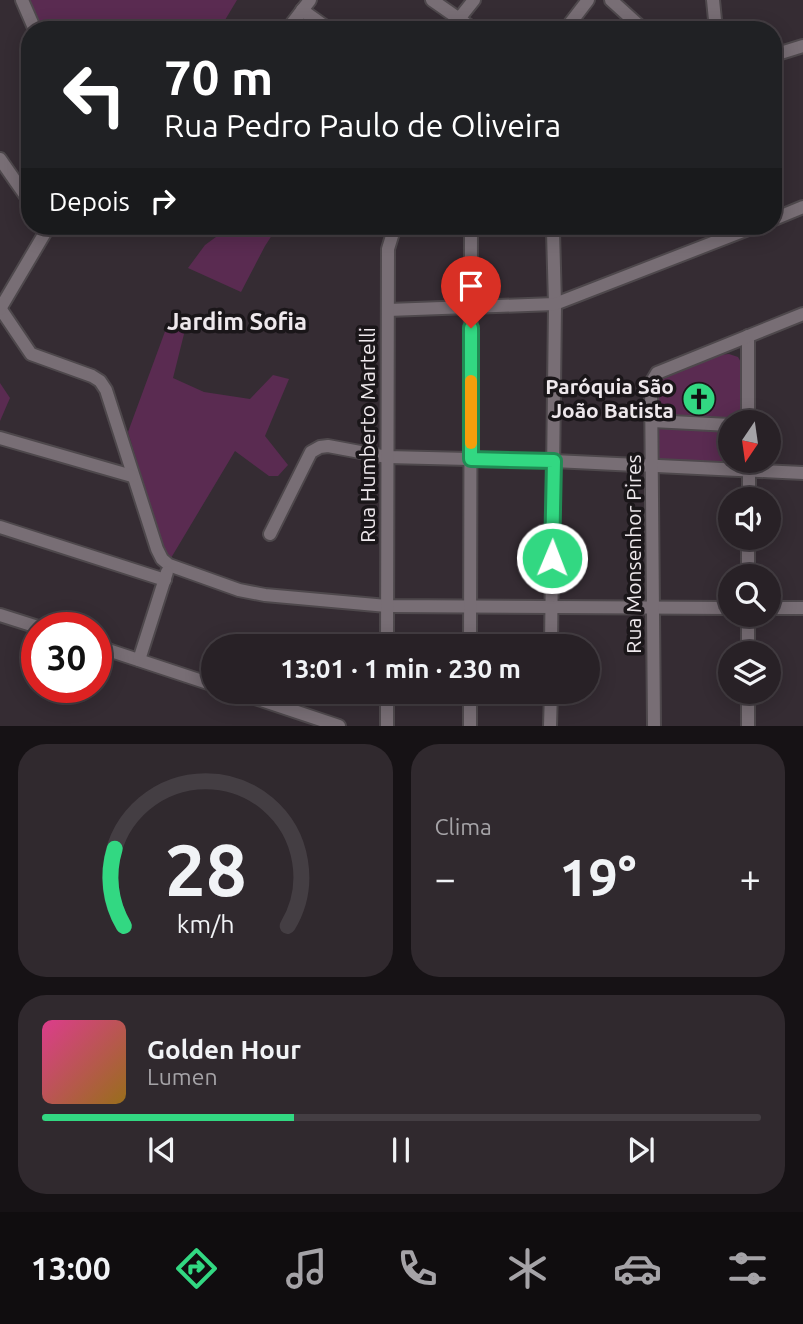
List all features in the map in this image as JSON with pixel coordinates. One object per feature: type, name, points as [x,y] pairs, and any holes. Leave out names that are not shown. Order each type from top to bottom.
[{"type":"street","points":[[22,0],[31,21]]},
{"type":"street","points":[[432,0],[462,21]]},
{"type":"street","points":[[459,19],[474,0]]},
{"type":"street","points":[[572,21],[588,0]]},
{"type":"street","points":[[611,0],[634,21]]},
{"type":"street","points":[[713,0],[715,21]]},
{"type":"street","points":[[294,21],[306,5],[321,21]]},
{"type":"street","points":[[782,53],[803,46]]},
{"type":"street","points":[[0,159],[21,189]]},
{"type":"street","points":[[782,216],[803,207]]},
{"type":"street","points":[[43,235],[0,308],[31,354],[100,382],[106,390],[157,549],[169,565],[239,590],[265,595],[387,606],[718,608]]},
{"type":"street","name":"Rua Humberto Martelli","points":[[387,634],[388,248],[392,235]]},
{"type":"street","points":[[470,634],[471,235]]},
{"type":"street","points":[[551,634],[555,304],[553,235]]},
{"type":"street","points":[[388,310],[555,304],[733,235]]},
{"type":"street","name":"Rua Monsenhor Pires","points":[[654,726],[651,383],[657,373],[803,314]]},
{"type":"street","points":[[748,336],[748,410]]},
{"type":"street","points":[[652,421],[718,424]]},
{"type":"street","points":[[0,438],[132,476]]},
{"type":"street","points":[[270,534],[311,452],[320,447],[328,446],[387,457],[554,461],[653,467],[718,466]]},
{"type":"street","points":[[781,470],[803,473]]},
{"type":"street","points":[[0,527],[165,580]]},
{"type":"street","points":[[139,660],[169,565]]},
{"type":"street","points":[[781,608],[803,608]]},
{"type":"street","points":[[0,615],[21,622]]},
{"type":"street","points":[[112,651],[201,681]]},
{"type":"street","points":[[273,704],[340,726]]},
{"type":"street","points":[[387,704],[387,726]]},
{"type":"street","points":[[470,704],[470,726]]},
{"type":"street","points":[[551,704],[551,726]]},
{"type":"street","points":[[748,704],[748,726]]},
{"type":"shaded area","points":[[28,0],[237,0],[224,21],[36,21]]},
{"type":"shaded area","points":[[219,235],[272,235],[241,292],[188,268],[205,245]]},
{"type":"shaded area","points":[[167,326],[185,330],[173,378],[204,392],[250,399],[273,375],[289,379],[265,436],[288,465],[278,476],[269,476],[235,451],[171,558],[165,553],[128,432]]},
{"type":"shaded area","points":[[718,355],[738,357],[742,364],[743,410],[718,410],[718,419],[660,417],[655,411],[659,381]]},
{"type":"shaded area","points":[[0,383],[10,398],[0,421]]},
{"type":"shaded area","points":[[658,428],[718,428],[718,464],[656,459]]},
{"type":"slow traffic","points":[[471,381],[471,443]]},
{"type":"place","name":"Paróquia São João Batista","points":[[699,399]]},
{"type":"district","name":"Jardim Sofia","points":[[237,322]]},
{"type":"route","points":[[471,328],[471,459],[554,461],[552,558]]}]
